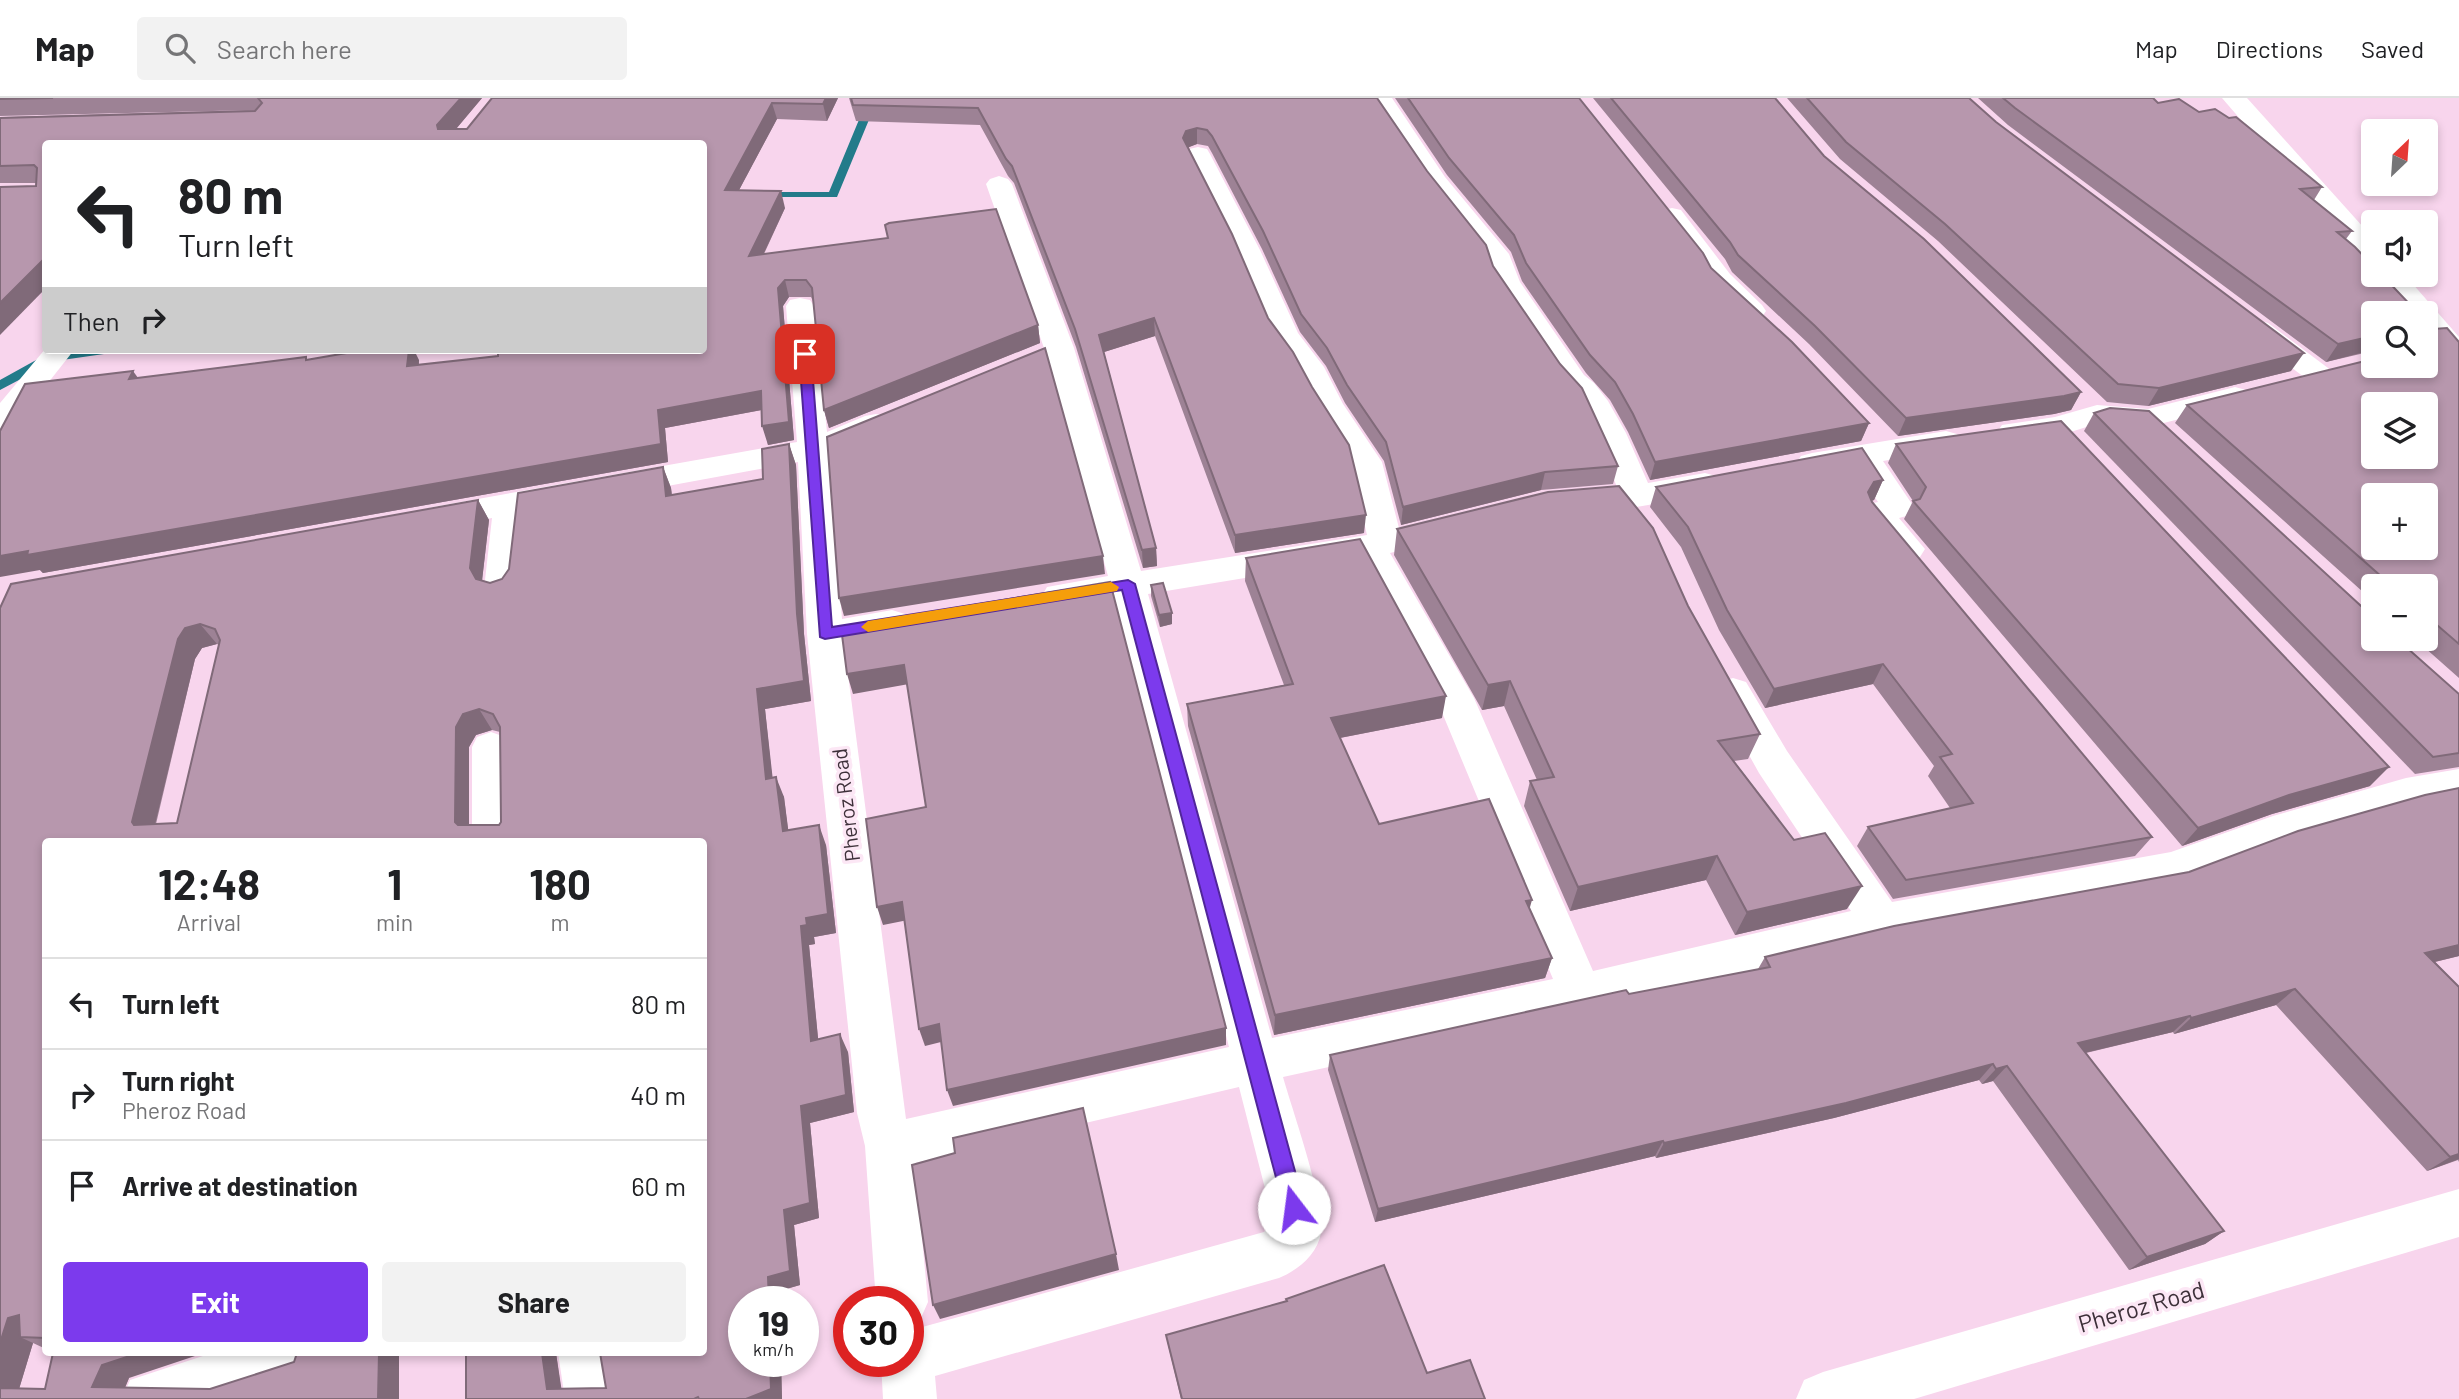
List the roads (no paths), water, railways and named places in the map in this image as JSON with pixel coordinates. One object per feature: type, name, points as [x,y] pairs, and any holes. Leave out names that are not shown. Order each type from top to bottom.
[{"type":"street","points":[[1380,98],[1436,182],[1499,260],[1506,282],[1573,381],[1584,387],[1603,419],[1634,507]]},
{"type":"street","points":[[2234,98],[2276,142],[2361,241]]},
{"type":"street","points":[[1198,154],[1247,250],[1284,335],[1309,367],[1328,404],[1366,461],[1378,544],[1455,698],[1580,992]]},
{"type":"street","points":[[924,1354],[1279,1253],[1296,1233],[1294,1208],[1128,584],[1046,354],[999,184]]},
{"type":"street","points":[[1654,193],[1713,267],[1718,278],[1766,325]]},
{"type":"street","points":[[2400,287],[2412,301]]},
{"type":"street","name":"Pheroz Road","points":[[800,306],[825,634],[881,1113],[889,1146],[901,1286]]},
{"type":"street","points":[[2241,316],[2318,374]]},
{"type":"street","points":[[0,423],[56,354]]},
{"type":"street","points":[[1782,469],[1873,444],[2058,426],[2087,405],[2148,418],[2351,367]]},
{"type":"street","points":[[403,523],[813,449],[904,412]]},
{"type":"street","points":[[2148,418],[2178,446]]},
{"type":"street","points":[[2058,426],[2086,456]]},
{"type":"street","points":[[1873,444],[1898,507],[1877,513],[1929,575]]},
{"type":"street","points":[[1542,504],[1634,507],[1730,479]]},
{"type":"street","points":[[501,589],[510,504]]},
{"type":"street","points":[[1031,600],[1378,544],[1477,520]]},
{"type":"street","points":[[825,634],[921,618]]},
{"type":"street","points":[[1719,667],[1773,762],[1882,922]]},
{"type":"street","points":[[491,747],[492,838]]},
{"type":"street","points":[[889,1146],[1255,1062],[1600,989],[2160,853],[2273,832],[2392,779],[2459,784]]},
{"type":"street","name":"Pheroz Road","points":[[1823,1399],[2459,1213]]},
{"type":"street","points":[[149,1399],[286,1356]]},
{"type":"street","points":[[585,1356],[592,1399]]},
{"type":"street","points":[[908,1377],[910,1399]]},
{"type":"waterway","points":[[759,195],[833,195],[873,98]]},
{"type":"waterway","points":[[0,386],[52,357],[74,354]]}]
